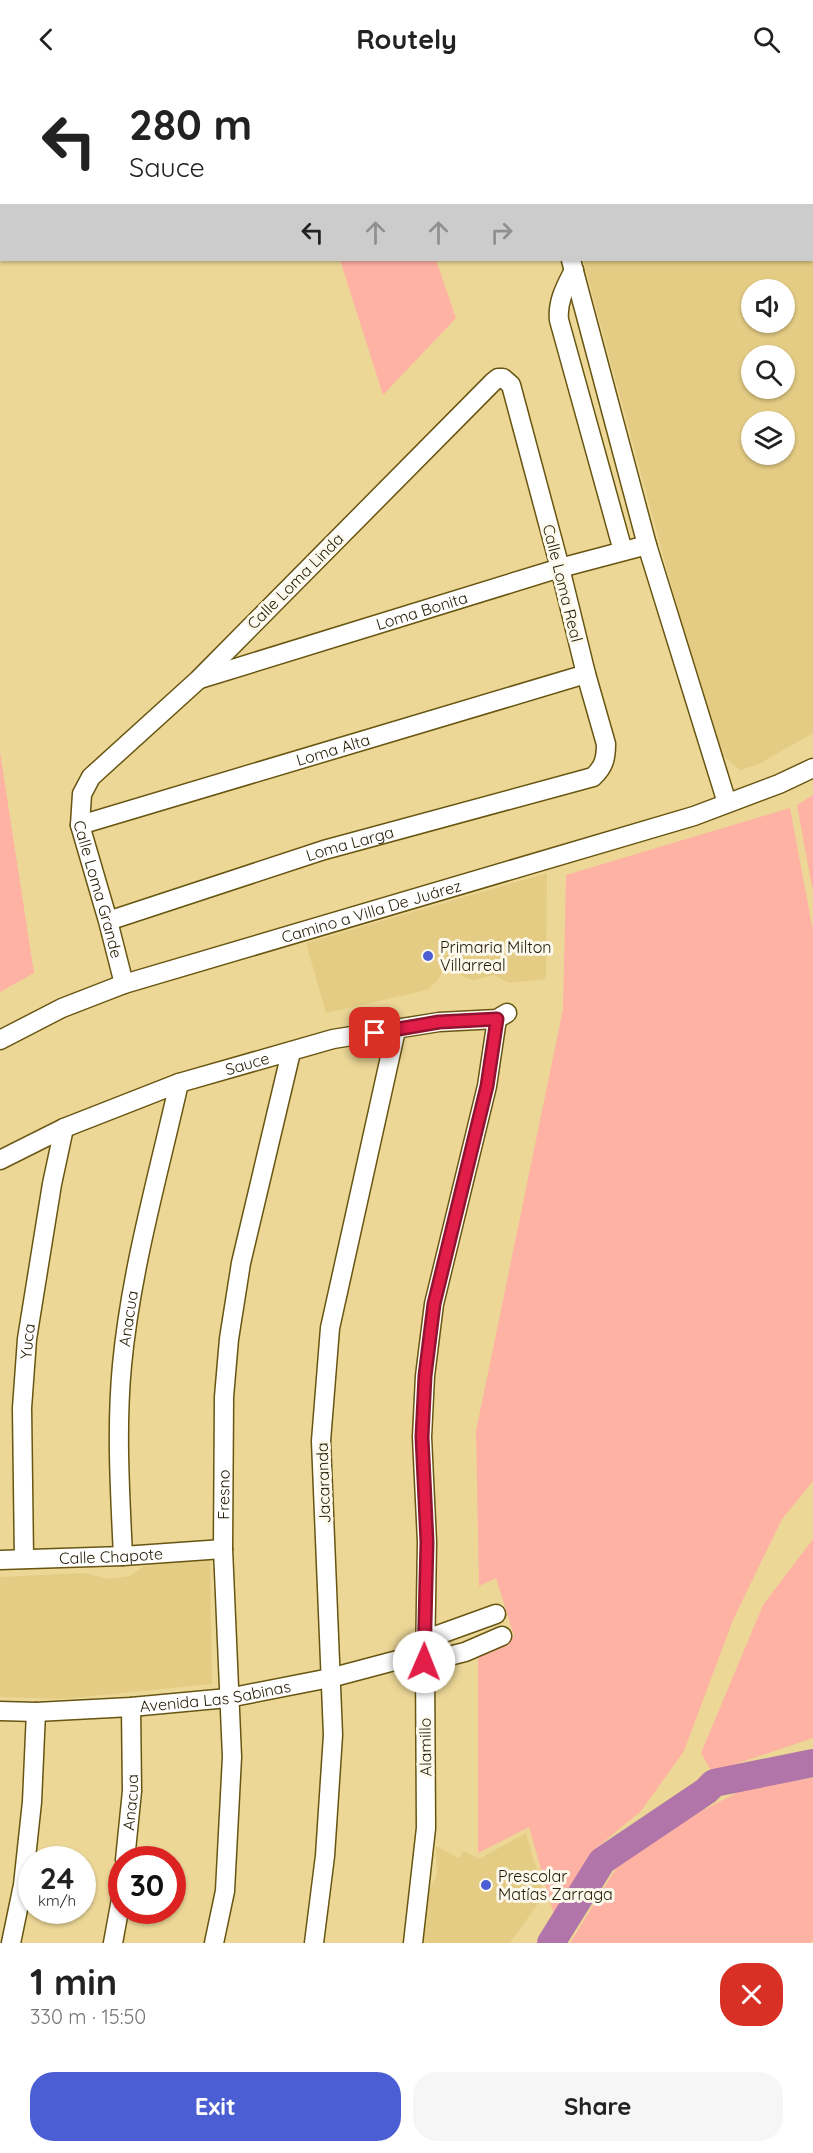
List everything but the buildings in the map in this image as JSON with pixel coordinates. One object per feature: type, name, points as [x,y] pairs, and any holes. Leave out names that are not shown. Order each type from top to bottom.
[{"type":"street","points":[[572,265],[647,545],[727,803]]},
{"type":"street","points":[[572,265],[560,300],[559,320],[623,550]]},
{"type":"street","name":"Calle Loma Linda","points":[[82,794],[91,777],[198,680],[493,382],[502,378],[511,386]]},
{"type":"street","name":"Calle Loma Real","points":[[511,386],[606,744],[604,764],[593,777]]},
{"type":"street","name":"Loma Bonita","points":[[198,680],[560,568],[647,545]]},
{"type":"street","name":"Loma Alta","points":[[80,825],[586,674]]},
{"type":"street","name":"Camino a Villa De Juárez","points":[[0,1040],[62,1008],[124,984],[694,816],[779,784],[813,768]]},
{"type":"street","name":"Loma Larga","points":[[108,921],[324,850],[593,777]]},
{"type":"street","name":"Calle Loma Grande","points":[[82,794],[80,825],[124,984]]},
{"type":"street","name":"Sauce","points":[[0,1160],[64,1128],[179,1083],[333,1039],[439,1022],[502,1016]]},
{"type":"street","name":"Alamillo","points":[[412,1943],[426,1828],[421,1654],[427,1542],[422,1437],[425,1376],[434,1304],[502,1016]]},
{"type":"street","name":"Jacaranda","points":[[314,1943],[325,1856],[332,1746],[321,1441],[330,1328],[396,1030]]},
{"type":"street","name":"Fresno","points":[[214,1943],[225,1891],[231,1757],[223,1550],[224,1396],[229,1339],[241,1263],[291,1052]]},
{"type":"street","name":"Anacua","points":[[123,1556],[118,1436],[123,1354],[131,1293],[179,1083]]},
{"type":"street","name":"Yuca","points":[[24,1559],[22,1408],[27,1339],[52,1184],[64,1128]]},
{"type":"street","name":"Calle Chapote","points":[[0,1560],[223,1550]]},
{"type":"street","points":[[421,1654],[435,1636],[496,1614]]},
{"type":"street","points":[[421,1654],[465,1652],[502,1636]]},
{"type":"street","name":"Avenida Las Sabinas","points":[[0,1711],[36,1712],[131,1707],[228,1698],[330,1678],[421,1654]]},
{"type":"street","name":"Anacua","points":[[126,1846],[132,1791],[131,1707]]},
{"type":"street","points":[[11,1943],[23,1886],[31,1814],[36,1712]]},
{"type":"street","points":[[113,1943],[116,1924]]},
{"type":"shaded area","points":[[340,261],[436,261],[456,318],[383,395]]},
{"type":"shaded area","points":[[583,261],[813,261],[813,733],[757,765],[740,770],[716,750]]},
{"type":"shaded area","points":[[0,752],[34,973],[0,992]]},
{"type":"shaded area","points":[[813,795],[813,892],[797,805]]},
{"type":"shaded area","points":[[790,808],[813,931],[813,1481],[782,1519],[733,1620],[684,1751],[641,1811],[594,1850],[554,1915],[529,1827],[478,1853],[478,1658],[514,1636],[496,1578],[479,1586],[476,1431],[563,1009],[566,875]]},
{"type":"shaded area","name":"Primaria Milton Villarreal","points":[[547,873],[546,979],[509,983],[494,975],[473,980],[444,969],[437,981],[427,990],[326,1013],[306,943]]},
{"type":"shaded area","points":[[813,1539],[813,1738],[712,1772],[701,1753],[763,1605]]},
{"type":"shaded area","points":[[210,1559],[212,1684],[63,1699],[0,1697],[0,1577],[84,1573],[109,1579],[130,1576],[144,1566]]},
{"type":"shaded area","points":[[813,1778],[813,1939],[811,1943],[570,1943],[618,1865],[688,1818],[748,1787]]},
{"type":"shaded area","name":"Prescolar Matías Zarraga","points":[[526,1833],[544,1895],[510,1943],[420,1943],[425,1898],[437,1875],[436,1846],[459,1858],[464,1851],[479,1859]]},
{"type":"waterway","points":[[551,1943],[602,1861],[706,1791],[714,1783],[813,1763]]},
{"type":"place","name":"Primaria Milton Villarreal","points":[[428,956]]},
{"type":"place","name":"Prescolar Matías Zarraga","points":[[486,1885]]},
{"type":"route","points":[[375,1033],[439,1022],[497,1019],[487,1086],[434,1304],[425,1376],[422,1437],[427,1542],[424,1662]]}]
